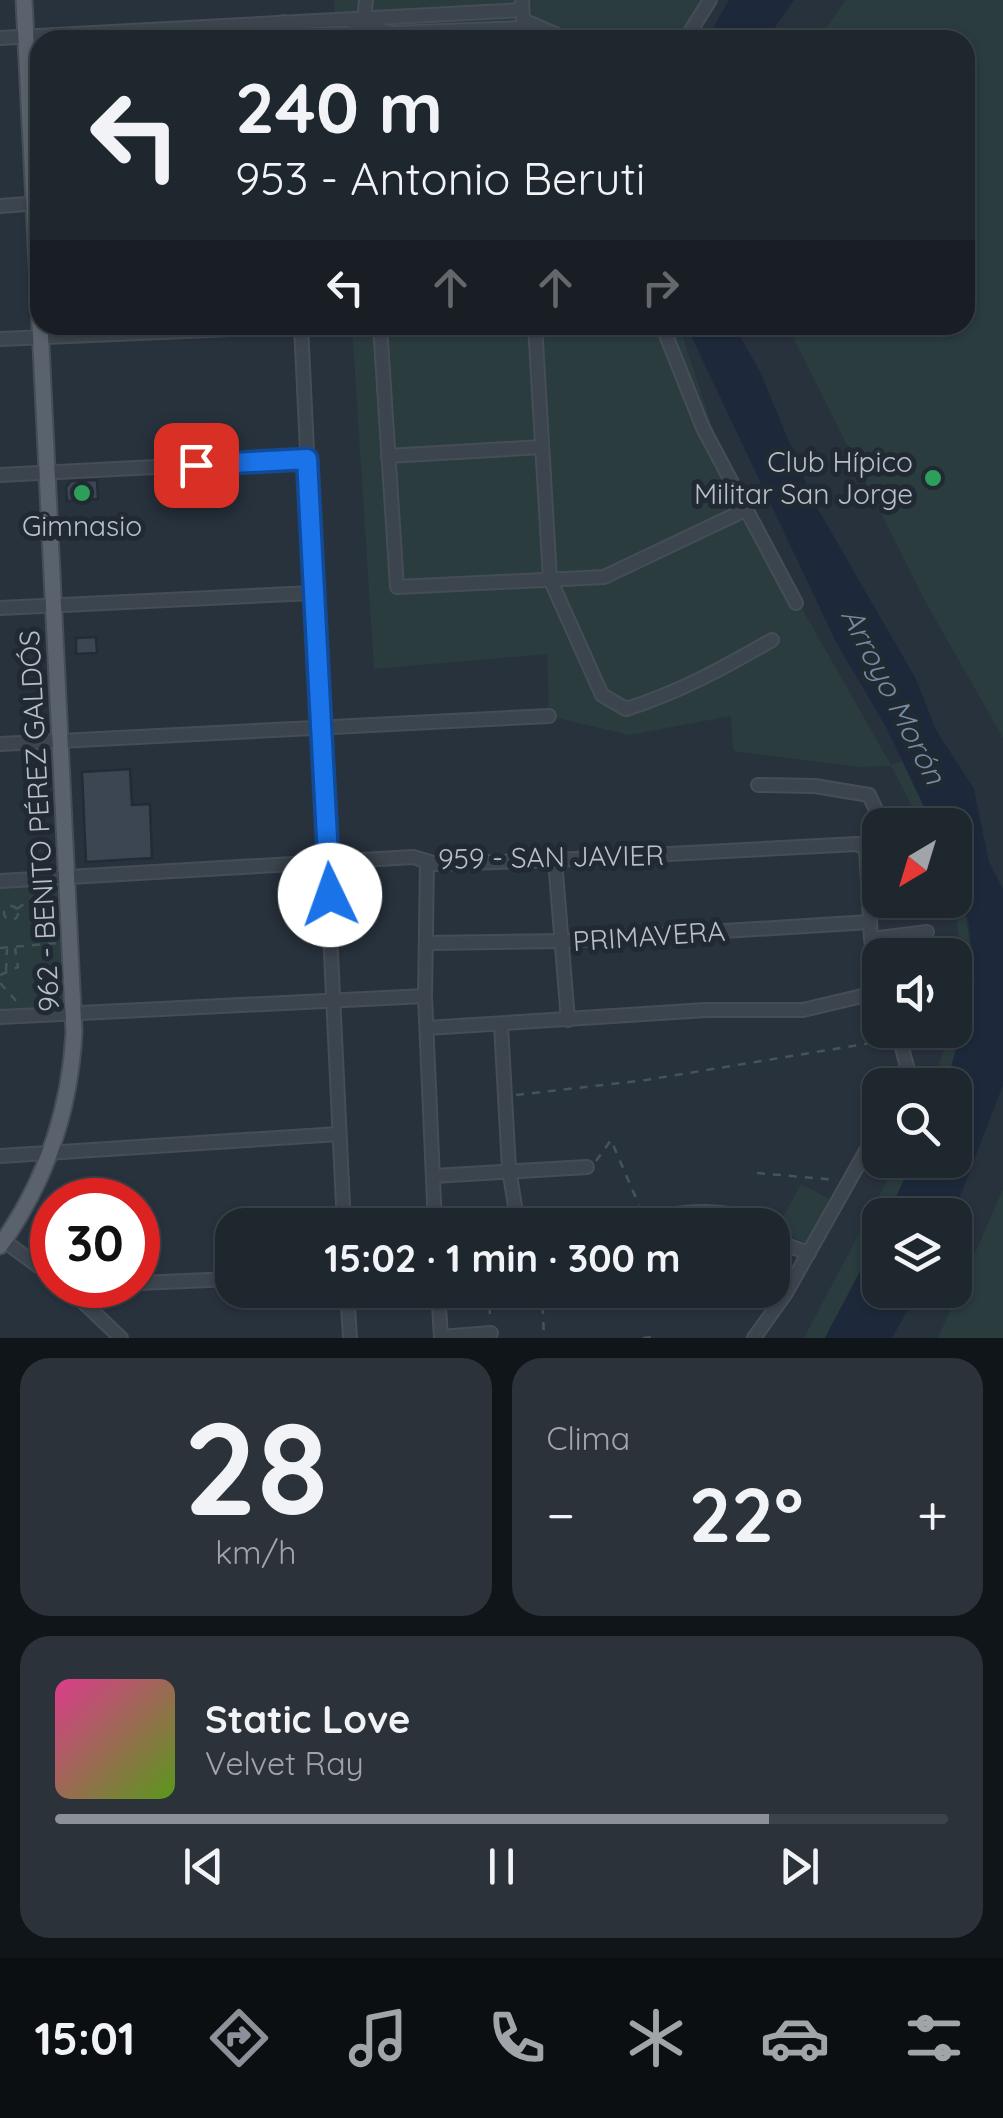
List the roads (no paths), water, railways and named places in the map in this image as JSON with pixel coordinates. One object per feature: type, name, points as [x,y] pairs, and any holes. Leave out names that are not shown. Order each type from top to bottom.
[{"type":"main road","name":"962 - BENITO PÉREZ GALDÓS","points":[[24,0],[30,97]]},
{"type":"main road","name":"962 - BENITO PÉREZ GALDÓS","points":[[2,1244],[50,1153],[70,1078],[74,1015],[40,335]]},
{"type":"street","points":[[320,0],[321,18]]},
{"type":"street","points":[[136,30],[321,18],[346,18],[365,28],[366,0]]},
{"type":"street","points":[[691,30],[710,0]]},
{"type":"street","points":[[421,30],[523,20],[546,30]]},
{"type":"street","points":[[283,22],[283,30]]},
{"type":"street","points":[[0,38],[30,36]]},
{"type":"street","points":[[0,206],[30,204]]},
{"type":"street","points":[[0,339],[30,331]]},
{"type":"street","points":[[300,335],[343,1208]]},
{"type":"street","points":[[381,335],[397,588],[618,574],[743,511]]},
{"type":"street","points":[[536,335],[550,579],[602,695],[614,706],[626,709],[675,691],[772,640]]},
{"type":"street","points":[[666,335],[703,428],[743,511],[796,603]]},
{"type":"street","points":[[388,456],[542,447]]},
{"type":"street","points":[[0,475],[307,459]]},
{"type":"street","points":[[0,608],[312,593]]},
{"type":"street","points":[[0,744],[549,716]]},
{"type":"street","points":[[758,786],[815,786],[869,795],[876,808]]},
{"type":"street","name":"959 - SAN JAVIER","points":[[0,880],[413,857],[427,862],[555,860],[862,847]]},
{"type":"street","points":[[555,860],[568,1020]]},
{"type":"street","points":[[427,862],[425,996],[434,1208]]},
{"type":"street","points":[[871,918],[871,938]]},
{"type":"street","name":"PRIMAVERA","points":[[427,943],[564,941],[870,922]]},
{"type":"street","points":[[885,938],[927,932]]},
{"type":"street","points":[[0,1017],[425,996]]},
{"type":"street","points":[[426,1028],[692,1011],[804,1010],[862,997]]},
{"type":"street","points":[[501,1025],[509,1169],[515,1208]]},
{"type":"street","points":[[0,1156],[339,1134]]},
{"type":"street","points":[[754,1338],[778,1305],[862,1159]]},
{"type":"street","points":[[433,1176],[587,1167]]},
{"type":"street","name":"962 - BENITO PÉREZ GALDÓS","points":[[2,1244],[30,1262]]},
{"type":"street","points":[[790,1246],[809,1253]]},
{"type":"street","points":[[160,1282],[215,1280]]},
{"type":"street","points":[[90,1308],[121,1338]]},
{"type":"street","points":[[348,1308],[350,1338]]},
{"type":"street","points":[[439,1308],[441,1338],[490,1333]]},
{"type":"water","points":[[729,0],[794,0],[773,30],[712,30]]},
{"type":"water","name":"Arroyo Morón","points":[[691,335],[740,335],[760,372],[815,504],[916,679],[936,730],[974,789],[989,862],[1003,889],[1003,1085],[972,1166],[972,1068],[951,1068],[956,1048],[972,1048],[975,980],[968,918],[972,918],[972,808],[925,808],[886,727],[836,642]]},
{"type":"water","name":"Arroyo Morón","points":[[905,1178],[967,1178],[960,1198],[896,1198]]},
{"type":"water","points":[[862,1267],[862,1308],[909,1308],[892,1338],[825,1338]]},
{"type":"place","name":"Club Hípico Militar San Jorge","points":[[933,478]]},
{"type":"place","name":"Gimnasio","points":[[82,493]]}]
